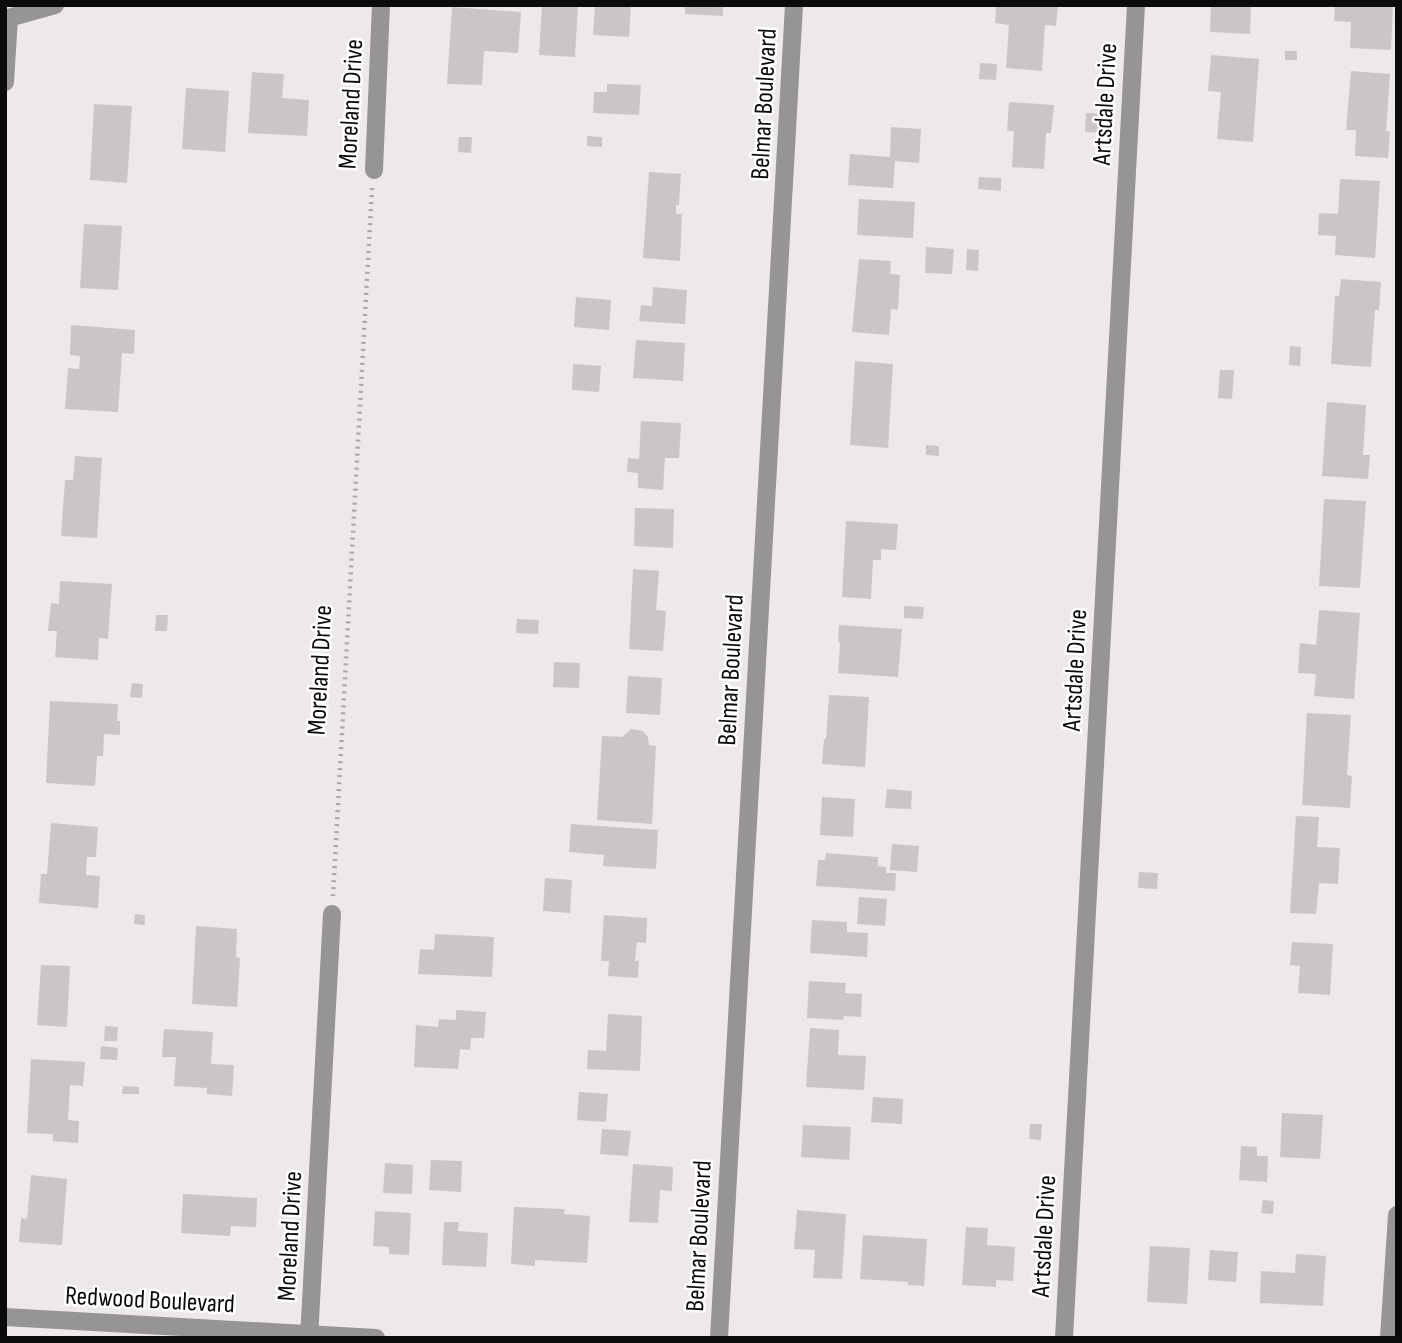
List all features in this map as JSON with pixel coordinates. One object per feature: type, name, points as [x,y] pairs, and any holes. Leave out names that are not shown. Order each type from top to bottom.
[{"type":"street","points":[[5,82],[7,19],[55,5]]},
{"type":"street","name":"Moreland Drive","points":[[374,170],[381,5]]},
{"type":"street","name":"Belmar Boulevard","points":[[719,1338],[794,5]]},
{"type":"street","name":"Artsdale Drive","points":[[1064,1338],[1136,5]]},
{"type":"street","name":"Moreland Drive","points":[[310,1336],[332,914]]},
{"type":"street","points":[[1389,1338],[1397,1215]]},
{"type":"street","name":"Redwood Boulevard","points":[[5,1317],[376,1338]]},
{"type":"path","name":"Moreland Drive","points":[[332,914],[369,220],[374,170]]},
{"type":"building","points":[[542,5],[578,5],[575,57],[539,55]]},
{"type":"building","points":[[595,5],[631,5],[629,37],[593,35]]},
{"type":"building","points":[[685,5],[723,5],[723,16],[685,14]]},
{"type":"building","points":[[996,5],[1058,5],[1056,26],[1045,25],[1042,71],[1006,68],[1009,25],[995,23]]},
{"type":"building","points":[[1211,5],[1251,5],[1250,34],[1210,32]]},
{"type":"building","points":[[1335,5],[1393,5],[1391,50],[1350,48],[1351,22],[1334,21]]},
{"type":"building","points":[[452,7],[521,12],[518,53],[484,51],[482,85],[447,84]]},
{"type":"building","points":[[1285,51],[1297,51],[1297,60],[1285,60]]},
{"type":"building","points":[[1211,55],[1259,59],[1253,142],[1217,139],[1221,92],[1208,91]]},
{"type":"building","points":[[980,63],[997,64],[996,80],[979,79]]},
{"type":"building","points":[[1351,71],[1390,74],[1386,131],[1390,131],[1388,158],[1355,156],[1356,130],[1346,130]]},
{"type":"building","points":[[252,72],[284,74],[282,98],[309,100],[307,136],[248,133]]},
{"type":"building","points":[[607,84],[641,85],[639,115],[593,113],[594,92],[607,92]]},
{"type":"building","points":[[186,88],[229,91],[225,152],[182,149]]},
{"type":"building","points":[[1009,102],[1054,105],[1051,133],[1046,133],[1044,169],[1012,167],[1014,131],[1007,131]]},
{"type":"building","points":[[94,104],[132,106],[127,183],[90,180]]},
{"type":"building","points":[[1086,113],[1110,114],[1108,133],[1085,132]]},
{"type":"building","points":[[891,127],[921,129],[919,163],[895,161],[893,188],[848,185],[850,154],[890,157]]},
{"type":"building","points":[[587,136],[602,137],[602,147],[587,146]]},
{"type":"building","points":[[459,137],[472,137],[471,153],[458,152]]},
{"type":"building","points":[[649,172],[681,174],[679,205],[676,205],[676,214],[682,214],[680,261],[643,258]]},
{"type":"building","points":[[979,177],[1001,178],[1001,191],[978,189]]},
{"type":"building","points":[[1340,179],[1380,181],[1375,258],[1335,255],[1336,236],[1318,235],[1319,213],[1338,214]]},
{"type":"building","points":[[859,199],[915,202],[913,238],[857,235]]},
{"type":"building","points":[[84,224],[122,226],[118,290],[80,288]]},
{"type":"building","points":[[926,247],[954,249],[952,274],[925,273]]},
{"type":"building","points":[[967,249],[979,250],[978,271],[966,270]]},
{"type":"building","points":[[859,259],[891,261],[890,274],[900,275],[898,310],[891,309],[889,335],[852,332]]},
{"type":"building","points":[[1341,279],[1381,282],[1379,310],[1375,310],[1371,367],[1331,364],[1335,296],[1339,296]]},
{"type":"building","points":[[653,287],[687,290],[685,324],[639,321],[641,305],[652,306]]},
{"type":"building","points":[[576,297],[611,300],[609,330],[574,327]]},
{"type":"building","points":[[71,325],[135,330],[134,354],[122,353],[118,412],[65,409],[68,368],[79,369],[80,356],[70,355]]},
{"type":"building","points":[[636,340],[685,343],[683,381],[633,378]]},
{"type":"building","points":[[1290,346],[1301,347],[1300,366],[1289,365]]},
{"type":"building","points":[[855,361],[893,364],[888,448],[850,445]]},
{"type":"building","points":[[573,364],[601,366],[599,392],[572,390]]},
{"type":"building","points":[[1220,370],[1234,370],[1232,399],[1218,398]]},
{"type":"building","points":[[1327,402],[1366,405],[1363,455],[1370,455],[1368,479],[1322,476]]},
{"type":"building","points":[[641,421],[681,423],[679,458],[665,458],[663,490],[638,488],[638,473],[627,472],[628,458],[639,459]]},
{"type":"building","points":[[926,445],[939,446],[939,456],[926,455]]},
{"type":"building","points":[[75,456],[102,458],[97,538],[61,536],[65,480],[73,480]]},
{"type":"building","points":[[1324,499],[1366,501],[1360,588],[1319,586]]},
{"type":"building","points":[[635,508],[674,509],[673,548],[634,546]]},
{"type":"building","points":[[846,521],[898,524],[896,550],[881,549],[881,560],[873,560],[871,599],[842,597]]},
{"type":"building","points":[[633,569],[659,571],[656,610],[666,611],[663,651],[629,649]]},
{"type":"building","points":[[60,581],[112,584],[108,639],[99,638],[98,660],[55,657],[57,631],[48,631],[51,603],[59,604]]},
{"type":"building","points":[[904,606],[924,607],[923,619],[904,618]]},
{"type":"building","points":[[1319,610],[1360,613],[1354,699],[1314,696],[1316,674],[1298,673],[1300,643],[1316,645]]},
{"type":"building","points":[[156,615],[168,615],[167,631],[155,631]]},
{"type":"building","points":[[517,619],[539,620],[538,634],[516,633]]},
{"type":"building","points":[[839,625],[902,629],[898,677],[838,673]]},
{"type":"building","points":[[554,662],[580,663],[579,688],[553,687]]},
{"type":"building","points":[[628,676],[662,678],[660,715],[626,713]]},
{"type":"building","points":[[132,683],[143,684],[142,698],[130,697]]},
{"type":"building","points":[[829,695],[869,697],[865,767],[822,764]]},
{"type":"building","points":[[50,701],[118,704],[120,735],[104,734],[103,756],[97,756],[95,786],[46,783]]},
{"type":"building","points":[[1307,713],[1351,715],[1347,775],[1352,776],[1350,808],[1302,805]]},
{"type":"building","points":[[631,729],[643,731],[648,737],[649,745],[656,746],[652,824],[597,820],[602,736],[622,737]]},
{"type":"building","points":[[887,789],[912,791],[911,809],[885,808]]},
{"type":"building","points":[[822,797],[855,799],[853,837],[820,835]]},
{"type":"building","points":[[1296,816],[1319,817],[1317,847],[1340,848],[1338,884],[1319,883],[1316,914],[1290,913]]},
{"type":"building","points":[[51,823],[98,827],[96,857],[87,857],[86,875],[100,876],[98,908],[39,903],[41,874],[47,874]]},
{"type":"building","points":[[571,824],[658,830],[656,869],[603,866],[604,855],[569,852]]},
{"type":"building","points":[[892,844],[919,846],[917,872],[890,870]]},
{"type":"building","points":[[826,853],[878,857],[878,866],[886,867],[886,873],[896,873],[895,891],[816,886],[818,860],[825,860]]},
{"type":"building","points":[[1139,872],[1158,873],[1157,889],[1138,888]]},
{"type":"building","points":[[545,878],[572,880],[570,913],[543,911]]},
{"type":"building","points":[[859,897],[887,899],[885,926],[857,924]]},
{"type":"building","points":[[135,914],[145,915],[145,925],[134,924]]},
{"type":"building","points":[[604,915],[647,918],[646,943],[637,942],[635,961],[639,961],[638,978],[608,976],[609,961],[601,961]]},
{"type":"building","points":[[812,920],[847,922],[847,932],[868,933],[867,957],[810,953]]},
{"type":"building","points":[[196,926],[237,929],[236,957],[240,958],[237,1007],[192,1004]]},
{"type":"building","points":[[435,934],[494,937],[492,977],[418,974],[420,949],[434,950]]},
{"type":"building","points":[[1292,942],[1333,944],[1330,995],[1298,993],[1300,966],[1290,965]]},
{"type":"building","points":[[41,965],[70,966],[67,1027],[37,1025]]},
{"type":"building","points":[[809,981],[846,983],[845,993],[862,994],[861,1017],[844,1016],[843,1020],[807,1018]]},
{"type":"building","points":[[456,1010],[486,1012],[484,1038],[471,1038],[470,1050],[460,1049],[458,1069],[414,1067],[416,1025],[438,1027],[439,1019],[456,1020]]},
{"type":"building","points":[[608,1014],[642,1016],[640,1071],[587,1069],[588,1050],[606,1051]]},
{"type":"building","points":[[105,1026],[118,1027],[117,1041],[104,1041]]},
{"type":"building","points":[[810,1028],[839,1030],[838,1055],[866,1056],[864,1090],[806,1087]]},
{"type":"building","points":[[164,1029],[213,1032],[211,1064],[234,1065],[232,1096],[207,1094],[207,1088],[174,1086],[176,1057],[162,1057]]},
{"type":"building","points":[[101,1046],[118,1048],[117,1060],[100,1059]]},
{"type":"building","points":[[31,1059],[85,1062],[83,1086],[70,1085],[68,1120],[79,1121],[78,1143],[53,1141],[53,1134],[27,1133]]},
{"type":"building","points":[[123,1086],[139,1087],[139,1094],[122,1094]]},
{"type":"building","points":[[579,1092],[608,1094],[606,1122],[577,1120]]},
{"type":"building","points":[[873,1097],[903,1099],[902,1124],[871,1122]]},
{"type":"building","points":[[1282,1113],[1323,1115],[1320,1159],[1280,1157]]},
{"type":"building","points":[[1030,1124],[1042,1124],[1041,1140],[1029,1139]]},
{"type":"building","points":[[803,1125],[851,1127],[849,1160],[801,1157]]},
{"type":"building","points":[[602,1129],[631,1131],[628,1156],[600,1154]]},
{"type":"building","points":[[1241,1146],[1257,1147],[1257,1156],[1268,1156],[1267,1182],[1239,1180]]},
{"type":"building","points":[[431,1160],[462,1161],[461,1192],[429,1190]]},
{"type":"building","points":[[385,1163],[413,1165],[412,1194],[383,1193]]},
{"type":"building","points":[[633,1164],[673,1167],[672,1191],[660,1190],[658,1223],[629,1222]]},
{"type":"building","points":[[31,1175],[67,1179],[62,1245],[19,1242],[21,1218],[27,1219]]},
{"type":"building","points":[[183,1194],[257,1198],[256,1227],[231,1226],[230,1236],[181,1233]]},
{"type":"building","points":[[1263,1200],[1274,1201],[1273,1214],[1261,1213]]},
{"type":"building","points":[[514,1207],[565,1209],[564,1214],[590,1216],[587,1263],[535,1260],[535,1266],[511,1264]]},
{"type":"building","points":[[797,1210],[846,1214],[842,1279],[813,1278],[815,1250],[794,1249]]},
{"type":"building","points":[[375,1211],[411,1213],[409,1255],[389,1254],[389,1247],[373,1246]]},
{"type":"building","points":[[444,1222],[459,1222],[458,1231],[488,1233],[486,1267],[442,1265]]},
{"type":"building","points":[[966,1227],[988,1228],[987,1245],[1015,1247],[1013,1281],[996,1280],[996,1287],[962,1285]]},
{"type":"building","points":[[863,1235],[927,1239],[924,1286],[908,1285],[908,1282],[860,1279]]},
{"type":"building","points":[[1150,1246],[1190,1248],[1187,1304],[1147,1302]]},
{"type":"building","points":[[1210,1250],[1238,1252],[1236,1282],[1208,1280]]},
{"type":"building","points":[[1296,1254],[1326,1256],[1323,1306],[1260,1303],[1261,1271],[1295,1273]]}]
